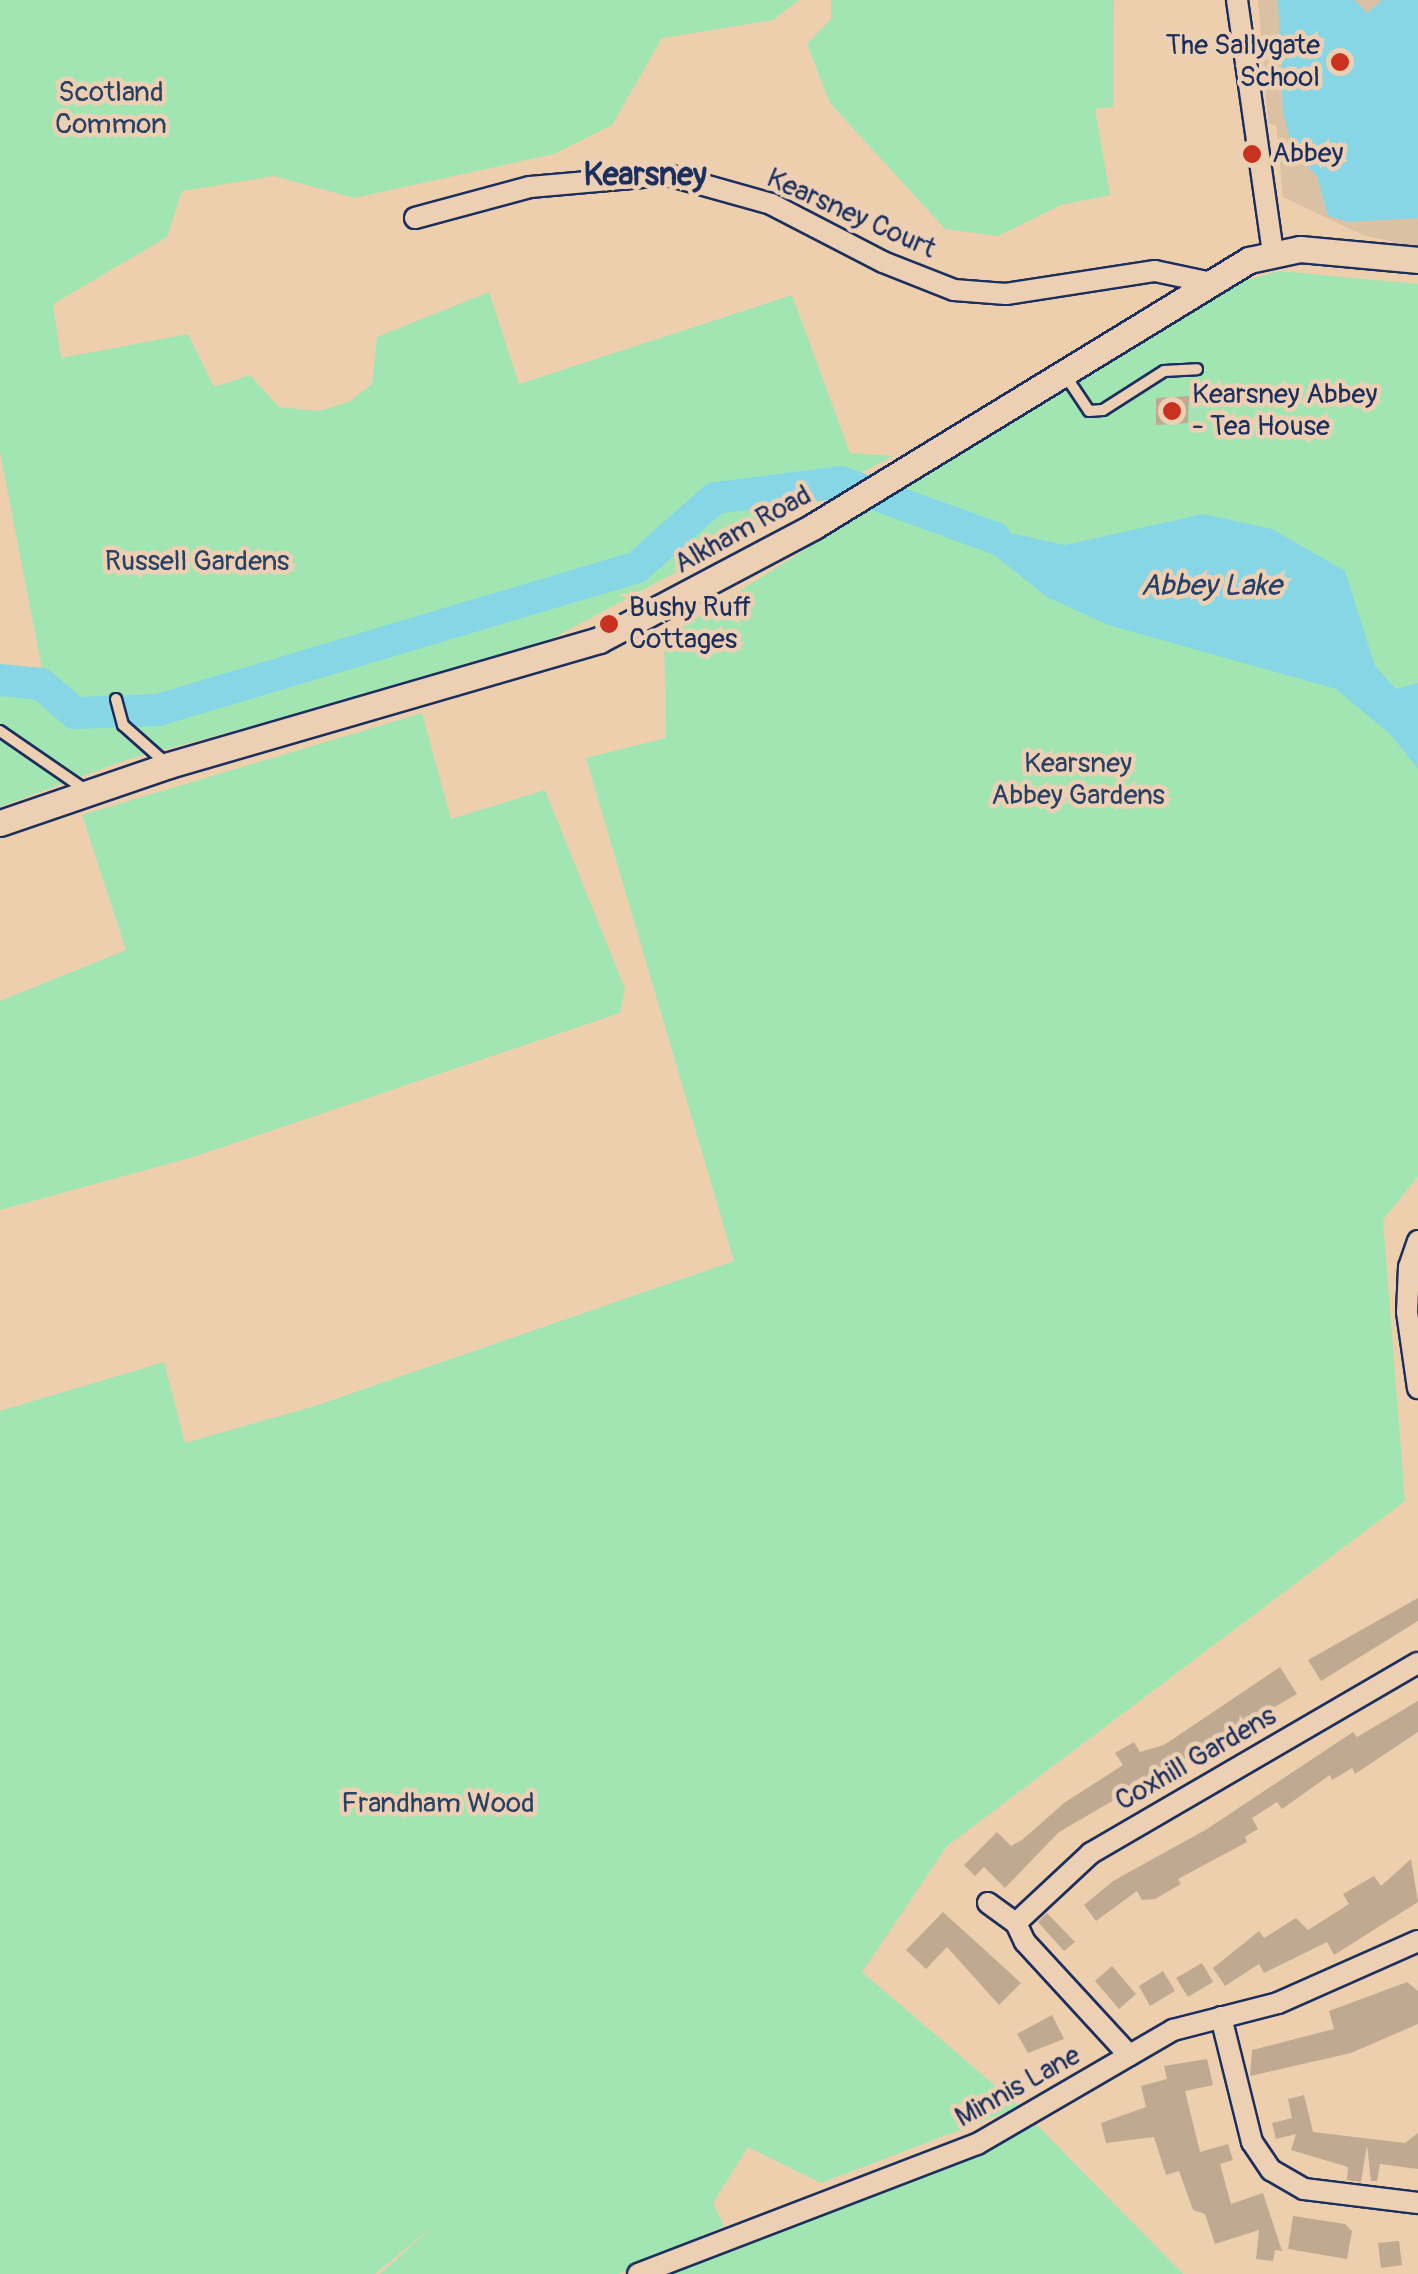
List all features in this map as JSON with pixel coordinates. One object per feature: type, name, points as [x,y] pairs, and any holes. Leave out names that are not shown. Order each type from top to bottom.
[{"type":"street","points":[[1237,0],[1273,252]]},
{"type":"street","name":"Kearsney Court","points":[[415,218],[530,186],[668,176],[772,204],[954,290],[1006,294],[1155,270],[1207,282]]},
{"type":"street","name":"Alkham Road","points":[[0,823],[168,765],[599,640],[814,526],[1207,282],[1273,252],[1300,248],[1418,260]]},
{"type":"street","points":[[1418,1241],[1408,1266],[1407,1312],[1418,1388]]},
{"type":"street","name":"Coxhill Gardens","points":[[1016,1923],[1091,1853],[1418,1663]]},
{"type":"street","points":[[988,1904],[1016,1923],[1025,1942],[1129,2056]]},
{"type":"street","name":"Minnis Lane","points":[[638,2274],[977,2144],[1173,2030],[1278,2003],[1418,1941]]},
{"type":"street","points":[[1221,2018],[1252,2142],[1271,2170],[1304,2189],[1418,2203]]},
{"type":"lane","points":[[1063,372],[1088,412],[1103,410],[1164,371],[1197,369]]},
{"type":"lane","points":[[116,699],[123,725],[168,765]]},
{"type":"lane","points":[[0,731],[89,792]]},
{"type":"shaded area","name":"The Sallygate School","points":[[1258,0],[1418,0],[1418,248],[1363,235],[1283,197],[1276,125],[1268,124]]},
{"type":"green space","name":"Russell Gardens","points":[[0,0],[799,0],[773,20],[662,38],[612,125],[554,154],[354,198],[274,176],[182,191],[167,237],[53,304],[61,358],[188,334],[214,387],[250,375],[279,407],[318,411],[349,402],[372,384],[377,337],[489,292],[519,384],[792,295],[850,453],[893,456],[527,652],[126,760],[0,807],[0,672],[43,674],[0,452]]},
{"type":"green space","points":[[831,0],[1114,0],[1113,107],[1095,109],[1110,195],[1061,205],[998,236],[945,229],[830,103],[807,44],[831,19]]},
{"type":"green space","points":[[1279,271],[1418,284],[1418,1176],[1383,1220],[1405,1501],[947,1846],[862,1972],[1020,2107],[821,2183],[748,2147],[713,2203],[724,2226],[619,2274],[380,2274],[439,2221],[375,2274],[0,2274],[0,1411],[164,1362],[185,1443],[315,1406],[734,1261],[586,758],[666,738],[664,638],[1228,285]]},
{"type":"green space","points":[[422,713],[451,819],[545,790],[625,989],[620,1013],[193,1157],[0,1210],[0,1001],[126,950],[82,815]]},
{"type":"green space","points":[[1028,2116],[1183,2274],[638,2274]]},
{"type":"water","name":"The Sallygate School","points":[[1278,0],[1355,0],[1367,13],[1382,0],[1418,0],[1418,218],[1349,222],[1328,216],[1317,176],[1294,154],[1283,113]]},
{"type":"water","name":"Abbey Lake","points":[[1203,514],[1272,529],[1345,571],[1375,666],[1396,689],[1418,683],[1418,769],[1391,735],[1336,689],[1108,625],[1047,597],[988,550],[1001,531],[1065,545]]},
{"type":"building","name":"Kearsney Abbey - Tea House","points":[[1189,396],[1188,423],[1156,425],[1156,398]]},
{"type":"building","points":[[1418,1598],[1418,1621],[1321,1681],[1308,1660]]},
{"type":"building","points":[[1280,1667],[1297,1694],[1059,1832],[1005,1888],[984,1867],[975,1876],[964,1865],[997,1832],[1011,1846],[1022,1840],[1064,1803],[1123,1765],[1115,1753],[1134,1742],[1140,1752],[1164,1745]]},
{"type":"building","points":[[1418,1701],[1418,1732],[1355,1774],[1352,1768],[1332,1780],[1330,1775],[1282,1809],[1277,1802],[1252,1818],[1258,1829],[1245,1837],[1247,1842],[1178,1879],[1181,1884],[1155,1899],[1142,1900],[1137,1891],[1096,1921],[1084,1905],[1113,1881],[1207,1829],[1353,1732],[1357,1737]]},
{"type":"building","points":[[1411,1859],[1418,1902],[1334,1955],[1327,1942],[1264,1973],[1259,1964],[1225,1986],[1213,1968],[1259,1931],[1264,1938],[1296,1918],[1308,1930],[1349,1904],[1343,1894],[1374,1876],[1381,1886]]},
{"type":"building","points":[[943,1912],[1021,1983],[999,2005],[947,1947],[926,1969],[906,1950]]},
{"type":"building","points":[[1047,1913],[1075,1942],[1064,1951],[1038,1922]]},
{"type":"building","points":[[1202,1963],[1213,1982],[1188,1997],[1176,1978]]},
{"type":"building","points":[[1112,1966],[1136,1994],[1119,2009],[1095,1981]]},
{"type":"building","points":[[1163,1971],[1175,1991],[1150,2006],[1139,1986]]},
{"type":"building","points":[[1407,1982],[1418,1991],[1418,2024],[1351,2053],[1250,2076],[1252,2050],[1334,2029],[1329,2011]]},
{"type":"building","points":[[1052,2015],[1064,2039],[1028,2053],[1017,2034]]},
{"type":"building","points":[[1207,2059],[1213,2085],[1185,2091],[1200,2152],[1228,2144],[1233,2160],[1220,2164],[1231,2204],[1263,2193],[1282,2251],[1275,2250],[1273,2261],[1256,2259],[1259,2230],[1215,2244],[1205,2214],[1193,2210],[1179,2171],[1166,2175],[1154,2137],[1106,2143],[1101,2123],[1146,2107],[1141,2086],[1167,2079],[1164,2066]]},
{"type":"building","points":[[1304,2095],[1313,2132],[1405,2143],[1418,2133],[1418,2169],[1380,2164],[1377,2181],[1371,2181],[1367,2145],[1361,2182],[1347,2180],[1348,2167],[1291,2150],[1296,2134],[1276,2139],[1272,2123],[1292,2118],[1288,2099]]},
{"type":"building","points":[[1293,2216],[1345,2224],[1352,2231],[1347,2259],[1288,2249]]},
{"type":"building","points":[[1399,2241],[1402,2265],[1381,2268],[1378,2243]]},
{"type":"waterway","points":[[0,680],[41,684],[75,713],[158,710],[637,567],[715,498],[841,482],[995,538]]},
{"type":"place","name":"The Sallygate School","points":[[1340,62]]},
{"type":"place","name":"Abbey","points":[[1252,154]]},
{"type":"place","name":"Kearsney Abbey - Tea House","points":[[1172,411]]},
{"type":"place","name":"Bushy Ruff Cottages","points":[[609,624]]},
{"type":"district","name":"Kearsney","points":[[645,175]]},
{"type":"park label","name":"Scotland Common","points":[[111,109]]},
{"type":"park label","name":"Kearsney Abbey Gardens","points":[[1078,780]]},
{"type":"park label","name":"Frandham Wood","points":[[438,1804]]}]
